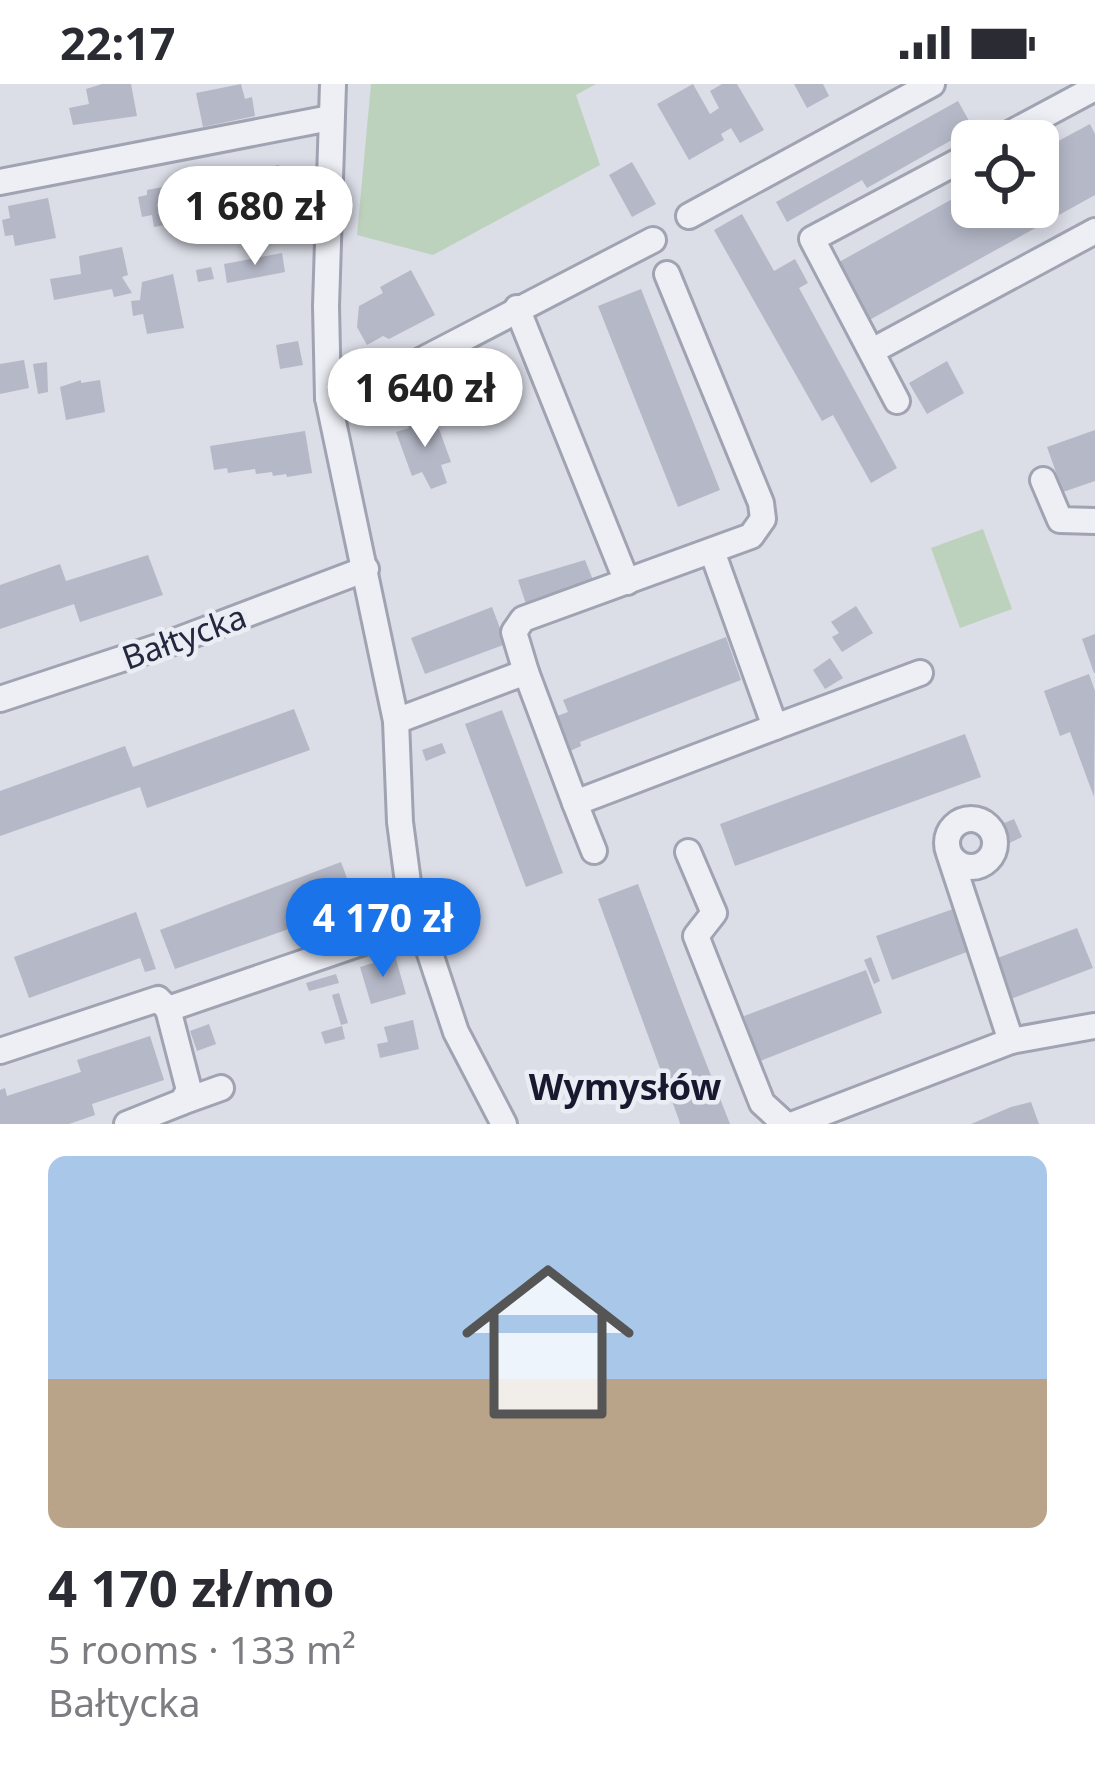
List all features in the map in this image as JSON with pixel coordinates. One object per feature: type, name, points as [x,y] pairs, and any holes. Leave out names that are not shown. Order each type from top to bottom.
[{"type":"street","points":[[333,84],[328,398],[396,721],[400,822],[409,890],[456,1032],[504,1124]]},
{"type":"street","points":[[689,216],[932,84]]},
{"type":"street","points":[[1035,120],[1095,88]]},
{"type":"street","points":[[0,182],[330,118]]},
{"type":"street","points":[[897,400],[812,239],[951,165]]},
{"type":"street","points":[[872,351],[1095,231]]},
{"type":"street","points":[[328,398],[372,386],[653,240]]},
{"type":"street","points":[[594,851],[526,672],[516,625],[751,536],[763,519],[761,503],[667,274]]},
{"type":"street","points":[[517,308],[627,582]]},
{"type":"street","points":[[1043,480],[1060,520],[1095,521]]},
{"type":"street","points":[[712,551],[775,728]]},
{"type":"street","name":"Bałtycka","points":[[0,699],[173,642],[366,569]]},
{"type":"street","points":[[396,721],[526,672]]},
{"type":"street","points":[[575,803],[920,674]]},
{"type":"street","points":[[987,862],[994,840],[981,820],[953,826],[946,840],[950,856],[1011,1041]]},
{"type":"street","points":[[950,856],[972,868],[1019,848]]},
{"type":"street","points":[[688,853],[714,913],[696,936],[762,1103],[789,1124],[1011,1041],[1094,1027]]},
{"type":"street","points":[[168,1009],[418,923]]},
{"type":"street","points":[[0,1051],[158,999],[168,1009],[189,1090],[182,1102]]},
{"type":"street","points":[[128,1124],[221,1088]]},
{"type":"green space","points":[[371,84],[596,84],[576,95],[600,165],[433,255],[357,235]]},
{"type":"green space","points":[[983,529],[1012,609],[960,628],[931,548]]},
{"type":"building","points":[[131,84],[137,116],[73,125],[69,108],[89,104],[86,89]]},
{"type":"building","points":[[241,84],[245,99],[252,97],[255,116],[203,127],[196,93]]},
{"type":"building","points":[[693,84],[710,114],[719,108],[710,91],[722,84],[737,84],[764,130],[740,143],[731,128],[721,134],[724,140],[689,160],[657,104]]},
{"type":"building","points":[[794,84],[823,84],[829,96],[807,108]]},
{"type":"building","points":[[958,101],[969,120],[951,120],[951,140],[867,188],[862,180],[787,222],[776,202]]},
{"type":"building","points":[[1090,124],[1095,134],[1095,195],[1059,215],[1059,141]]},
{"type":"building","points":[[632,162],[656,204],[632,217],[609,175]]},
{"type":"building","points":[[279,165],[290,226],[244,235],[234,174]]},
{"type":"building","points":[[179,184],[186,221],[154,227],[152,215],[142,217],[138,197],[147,195],[147,190]]},
{"type":"building","points":[[48,198],[56,238],[15,246],[13,235],[5,236],[2,220],[10,218],[8,206]]},
{"type":"building","points":[[951,200],[951,228],[1035,228],[864,323],[832,266]]},
{"type":"building","points":[[742,214],[774,271],[795,259],[808,283],[799,288],[897,468],[871,483],[833,415],[822,421],[714,230]]},
{"type":"building","points":[[122,247],[128,275],[122,277],[132,293],[114,297],[112,289],[54,300],[50,279],[81,274],[79,256]]},
{"type":"building","points":[[282,253],[285,272],[227,283],[224,264]]},
{"type":"building","points":[[211,267],[214,279],[198,282],[196,270]]},
{"type":"building","points":[[411,270],[435,315],[367,345],[357,327],[359,306],[383,293],[380,287]]},
{"type":"building","points":[[173,274],[184,328],[147,334],[143,314],[133,316],[131,301],[140,300],[142,282]]},
{"type":"building","points":[[641,289],[720,490],[678,507],[598,306]]},
{"type":"building","points":[[298,341],[303,365],[280,369],[276,345]]},
{"type":"building","points":[[496,352],[508,386],[491,394],[475,362]]},
{"type":"building","points":[[24,360],[29,388],[0,394],[0,364]]},
{"type":"building","points":[[947,361],[964,393],[927,414],[909,383]]},
{"type":"building","points":[[47,362],[48,392],[38,394],[33,364]]},
{"type":"building","points":[[100,380],[105,412],[66,420],[60,387]]},
{"type":"building","points":[[426,413],[428,421],[435,418],[451,462],[441,465],[447,483],[431,489],[422,472],[412,476],[396,432],[409,428],[406,420]]},
{"type":"building","points":[[1095,430],[1095,481],[1063,492],[1047,447]]},
{"type":"building","points":[[305,431],[312,473],[287,477],[256,474],[255,469],[214,470],[210,446]]},
{"type":"building","points":[[148,555],[163,595],[80,622],[74,604],[0,629],[0,585],[60,564],[66,581]]},
{"type":"building","points":[[585,560],[593,580],[526,604],[518,580]]},
{"type":"building","points":[[856,606],[873,633],[842,652],[832,637],[839,633],[831,622]]},
{"type":"building","points":[[492,607],[506,644],[425,674],[411,638]]},
{"type":"building","points":[[1095,634],[1095,673],[1094,673],[1082,639]]},
{"type":"building","points":[[726,637],[741,680],[580,742],[581,746],[570,751],[557,716],[568,712],[563,700]]},
{"type":"building","points":[[830,658],[843,678],[825,689],[813,670]]},
{"type":"building","points":[[1089,674],[1095,691],[1094,797],[1070,732],[1060,736],[1044,691]]},
{"type":"building","points":[[294,709],[310,750],[147,808],[140,787],[0,836],[0,791],[125,746],[133,767]]},
{"type":"building","points":[[502,710],[563,873],[526,887],[465,724]]},
{"type":"building","points":[[965,734],[981,777],[735,866],[720,824]]},
{"type":"building","points":[[442,743],[446,753],[426,761],[422,750]]},
{"type":"building","points":[[1014,819],[1022,837],[1005,845],[997,826]]},
{"type":"building","points":[[341,862],[357,905],[175,969],[160,930]]},
{"type":"building","points":[[638,884],[730,1124],[680,1124],[598,899]]},
{"type":"building","points":[[959,907],[975,949],[892,980],[876,936]]},
{"type":"building","points":[[136,912],[156,969],[145,972],[140,958],[29,998],[14,957]]},
{"type":"building","points":[[1077,928],[1093,968],[1011,999],[995,959]]},
{"type":"building","points":[[395,956],[406,994],[371,1004],[360,967]]},
{"type":"building","points":[[871,957],[880,981],[874,984],[864,960]]},
{"type":"building","points":[[866,970],[882,1013],[760,1061],[744,1016]]},
{"type":"building","points":[[336,974],[339,983],[309,991],[306,983]]},
{"type":"building","points":[[339,993],[348,1023],[341,1025],[332,995]]},
{"type":"building","points":[[413,1020],[419,1049],[380,1058],[377,1044],[388,1042],[384,1027]]},
{"type":"building","points":[[209,1024],[216,1044],[197,1051],[190,1031]]},
{"type":"building","points":[[342,1026],[345,1039],[325,1044],[321,1032]]},
{"type":"building","points":[[150,1036],[164,1080],[92,1104],[95,1115],[69,1124],[0,1124],[0,1090],[5,1088],[7,1096],[81,1072],[77,1060]]},
{"type":"building","points":[[1031,1102],[1039,1124],[971,1124],[1011,1107]]},
{"type":"district","name":"Wymysłów","points":[[625,1087]]}]
